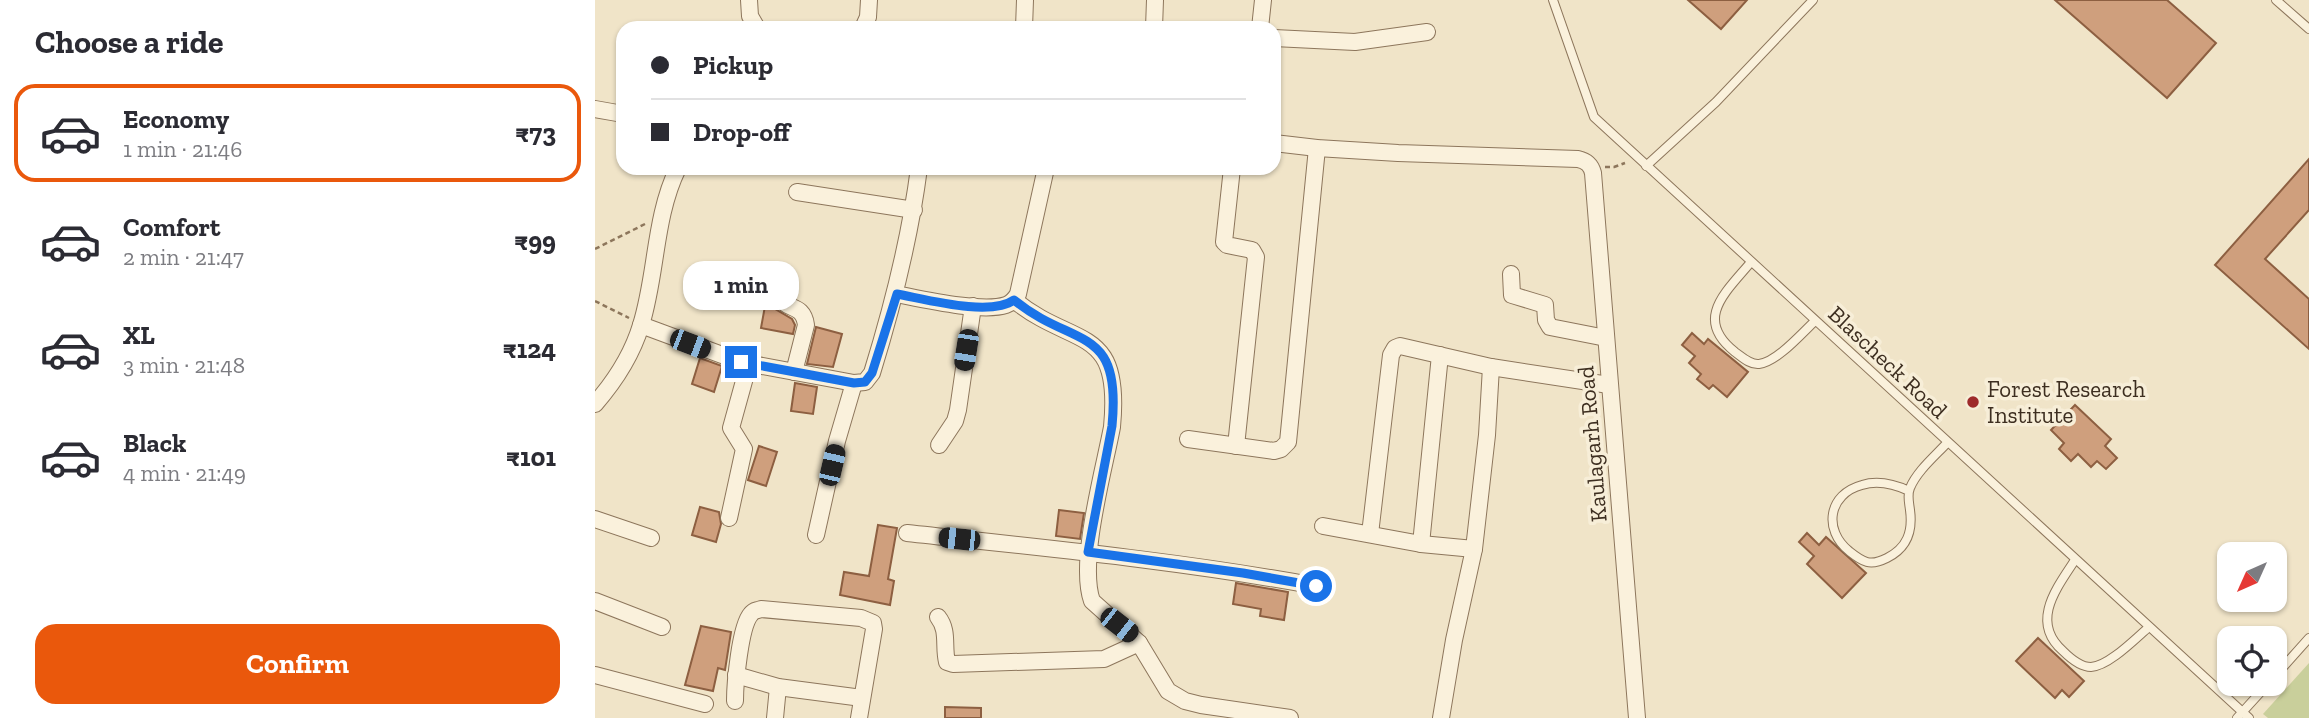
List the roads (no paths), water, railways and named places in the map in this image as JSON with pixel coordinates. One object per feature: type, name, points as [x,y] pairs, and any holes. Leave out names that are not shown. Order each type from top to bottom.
[{"type":"street","points":[[748,0],[753,21]]},
{"type":"street","points":[[866,21],[869,0]]},
{"type":"street","points":[[1024,21],[1025,0]]},
{"type":"street","points":[[1154,21],[1155,0]]},
{"type":"street","points":[[1261,21],[1263,0]]},
{"type":"street","points":[[1281,38],[1356,42],[1427,32]]},
{"type":"street","points":[[595,109],[616,113]]},
{"type":"street","points":[[1188,439],[1274,451],[1285,447],[1290,436],[1317,148],[1281,144]]},
{"type":"street","name":"Kaulagarh Road","points":[[1317,148],[1578,159],[1591,166],[1637,718]]},
{"type":"street","points":[[595,404],[625,363],[641,325],[662,219],[675,175]]},
{"type":"street","points":[[641,325],[714,353],[749,363],[854,383],[865,382],[872,373],[897,294],[918,175]]},
{"type":"street","points":[[897,294],[973,306],[998,306],[1014,300],[1018,294],[1044,175]]},
{"type":"street","points":[[1231,175],[1224,242],[1252,250],[1257,257],[1235,446]]},
{"type":"street","points":[[797,192],[914,210]]},
{"type":"street","points":[[780,274],[778,296],[782,302],[803,313],[806,325],[794,372]]},
{"type":"street","points":[[1511,274],[1512,295],[1545,305],[1546,320],[1550,327],[1606,338]]},
{"type":"street","points":[[1014,300],[1040,319],[1091,342],[1100,351],[1111,373],[1114,406],[1112,426],[1088,552],[1089,593],[1092,601],[1139,643],[1147,653],[1160,681],[1176,696],[1201,705],[1290,718]]},
{"type":"street","points":[[939,445],[955,421],[958,410],[973,306]]},
{"type":"street","points":[[1370,534],[1393,351],[1400,346],[1491,367],[1609,385]]},
{"type":"street","points":[[1421,544],[1440,355]]},
{"type":"street","points":[[729,518],[744,449],[731,428],[749,363]]},
{"type":"street","points":[[1441,718],[1473,549],[1487,435],[1491,367]]},
{"type":"street","points":[[816,535],[837,441],[854,383]]},
{"type":"street","points":[[595,519],[651,538]]},
{"type":"street","points":[[1323,526],[1421,544],[1473,549]]},
{"type":"street","points":[[907,533],[1088,552],[1316,586]]},
{"type":"street","points":[[595,601],[662,626]]},
{"type":"street","points":[[735,702],[736,675],[747,621],[754,611],[761,609],[862,618],[873,623],[874,629],[859,718]]},
{"type":"street","points":[[938,617],[945,629],[947,662],[953,664],[1104,659],[1139,643]]},
{"type":"street","points":[[595,675],[705,704]]},
{"type":"street","points":[[736,675],[778,687],[862,698]]},
{"type":"street","points":[[775,718],[778,687]]},
{"type":"lane","name":"Blascheck Road","points":[[1553,0],[1594,117],[2243,716]]},
{"type":"lane","points":[[1646,166],[1716,102],[1813,0]]},
{"type":"lane","points":[[2276,0],[2309,29]]},
{"type":"lane","points":[[1751,262],[1716,307],[1714,326],[1731,349],[1751,363],[1767,361],[1815,321]]},
{"type":"lane","points":[[1909,491],[1889,484],[1855,487],[1838,501],[1832,517],[1834,533],[1840,543],[1860,559],[1872,563],[1899,552],[1910,531],[1909,491],[1921,472],[1947,443]]},
{"type":"lane","points":[[2075,560],[2059,584],[2047,620],[2053,641],[2066,655],[2084,665],[2099,665],[2149,627]]},
{"type":"lane","points":[[2287,663],[2309,638]]},
{"type":"lane","points":[[2243,716],[2259,696]]},
{"type":"place","name":"Forest Research Institute","points":[[1973,402]]}]
